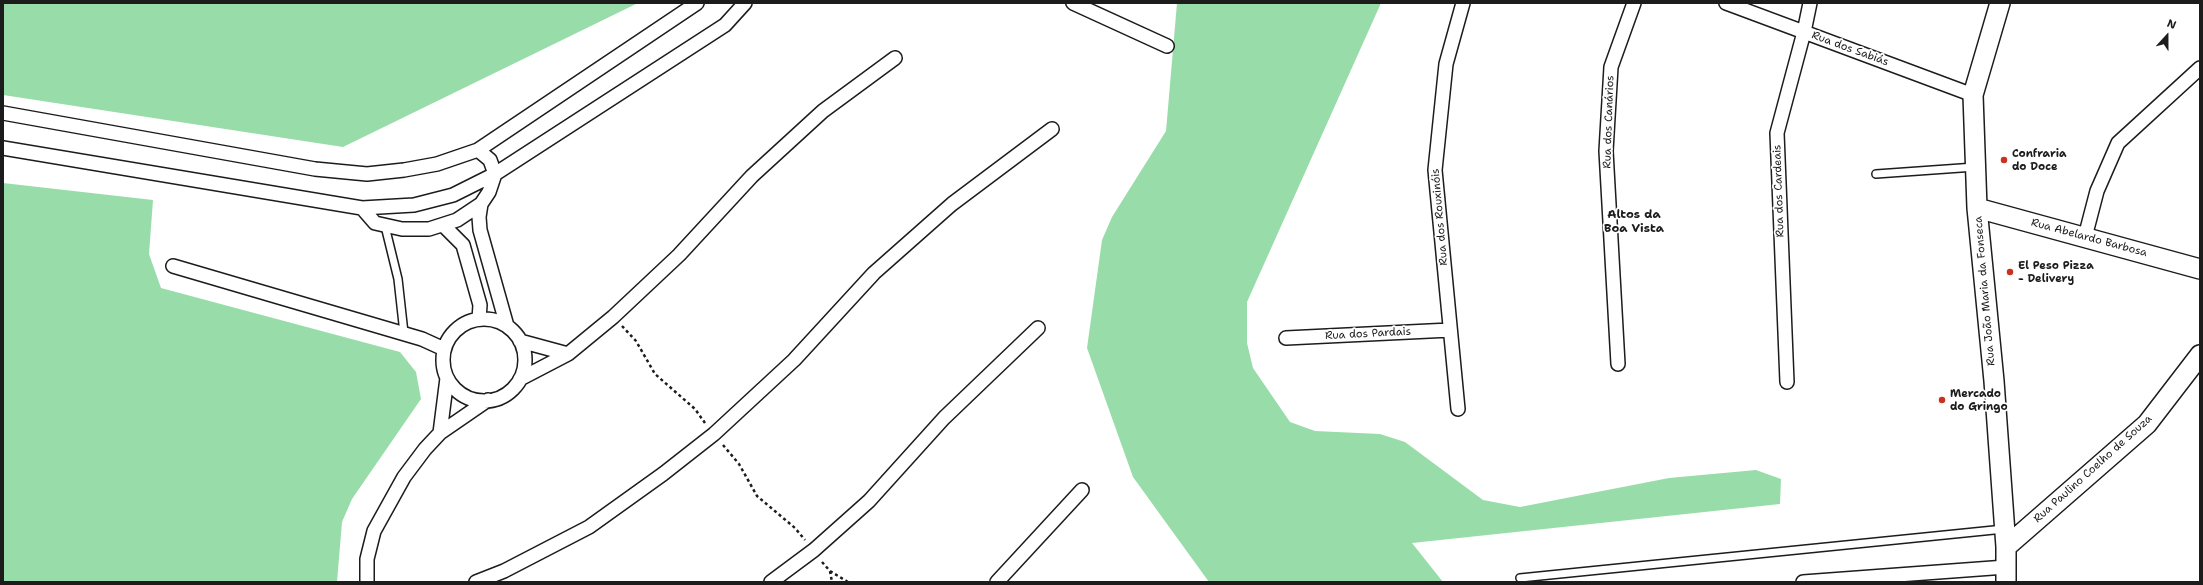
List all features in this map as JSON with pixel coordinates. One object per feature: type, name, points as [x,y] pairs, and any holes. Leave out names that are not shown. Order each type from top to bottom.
[{"type":"main road","name":"Rua João Maria da Fonseca","points":[[2000,3],[1973,95],[1977,208],[1994,381],[2005,529],[2006,574]]},
{"type":"main road","name":"Rua Abelardo Barbosa","points":[[1977,208],[2200,269]]},
{"type":"main road","name":"Rua Paulino Coelho de Souza","points":[[2006,574],[2029,526],[2147,424],[2200,355]]},
{"type":"main road","points":[[2005,529],[2029,526]]},
{"type":"main road","name":"Rua Paulino Coelho de Souza","points":[[2005,529],[2029,526]]},
{"type":"street","points":[[3,113],[315,169],[367,174],[437,164],[478,150],[697,3]]},
{"type":"street","points":[[3,148],[362,208],[414,205],[453,195],[494,174],[725,24],[745,3]]},
{"type":"street","points":[[1073,3],[1166,46]]},
{"type":"street","name":"Rua dos Rouxinóis","points":[[1458,409],[1435,170],[1446,64],[1463,3]]},
{"type":"street","name":"Rua dos Canários","points":[[1618,364],[1606,151],[1611,67],[1634,3]]},
{"type":"street","name":"Rua dos Sabiás","points":[[1726,3],[1973,95]]},
{"type":"street","name":"Rua dos Cardeais","points":[[1786,382],[1777,133],[1804,32],[1810,3]]},
{"type":"street","points":[[368,582],[368,560],[374,531],[404,477],[425,449],[440,433],[488,400],[506,393],[520,379],[568,354],[613,317],[679,255],[752,176],[812,121],[895,58]]},
{"type":"street","points":[[2085,237],[2097,191],[2118,144],[2200,68]]},
{"type":"street","points":[[476,582],[504,571],[588,527],[663,474],[714,434],[794,360],[874,273],[952,204],[1052,129]]},
{"type":"street","points":[[362,208],[375,223],[385,226],[415,230],[443,225],[457,220],[481,204],[489,192],[494,174],[490,160],[478,150]]},
{"type":"street","points":[[481,204],[479,217],[480,230],[507,326],[520,341],[524,360],[520,379]]},
{"type":"street","points":[[443,225],[463,245],[480,305],[479,319]]},
{"type":"street","points":[[173,266],[404,333],[431,342],[444,349]]},
{"type":"street","points":[[440,433],[447,378],[443,359],[444,349],[448,340],[457,329],[470,321],[489,319],[507,326]]},
{"type":"street","points":[[771,582],[814,550],[869,501],[944,418],[1038,328]]},
{"type":"street","name":"Rua dos Pardais","points":[[1286,338],[1450,330]]},
{"type":"street","points":[[520,341],[568,354]]},
{"type":"street","points":[[447,378],[453,386],[469,398],[488,400]]},
{"type":"street","points":[[997,582],[1082,490]]},
{"type":"street","points":[[1803,582],[2006,574]]},
{"type":"lane","points":[[1876,174],[1976,167]]},
{"type":"lane","points":[[385,226],[398,279],[404,333]]},
{"type":"lane","points":[[1520,578],[2005,529]]},
{"type":"path","points":[[832,582],[830,571],[848,582]]},
{"type":"green space","points":[[3,3],[638,3],[343,147],[3,95]]},
{"type":"green space","points":[[1177,3],[1381,3],[1247,302],[1247,343],[1253,368],[1290,422],[1315,431],[1380,434],[1405,442],[1483,500],[1520,507],[1669,478],[1756,470],[1781,479],[1780,504],[1412,543],[1443,582],[1209,582],[1133,477],[1087,348],[1102,240],[1112,217],[1166,131]]},
{"type":"green space","points":[[3,183],[153,200],[149,254],[161,288],[400,352],[416,372],[421,399],[352,499],[342,522],[337,582],[3,582]]},
{"type":"place","name":"Confraria do Doce","points":[[2004,160]]},
{"type":"place","name":"El Peso Pizza - Delivery","points":[[2010,272]]},
{"type":"place","name":"Mercado do Gringo","points":[[1942,400]]},
{"type":"district","name":"Altos da Boa Vista","points":[[1634,222]]}]
